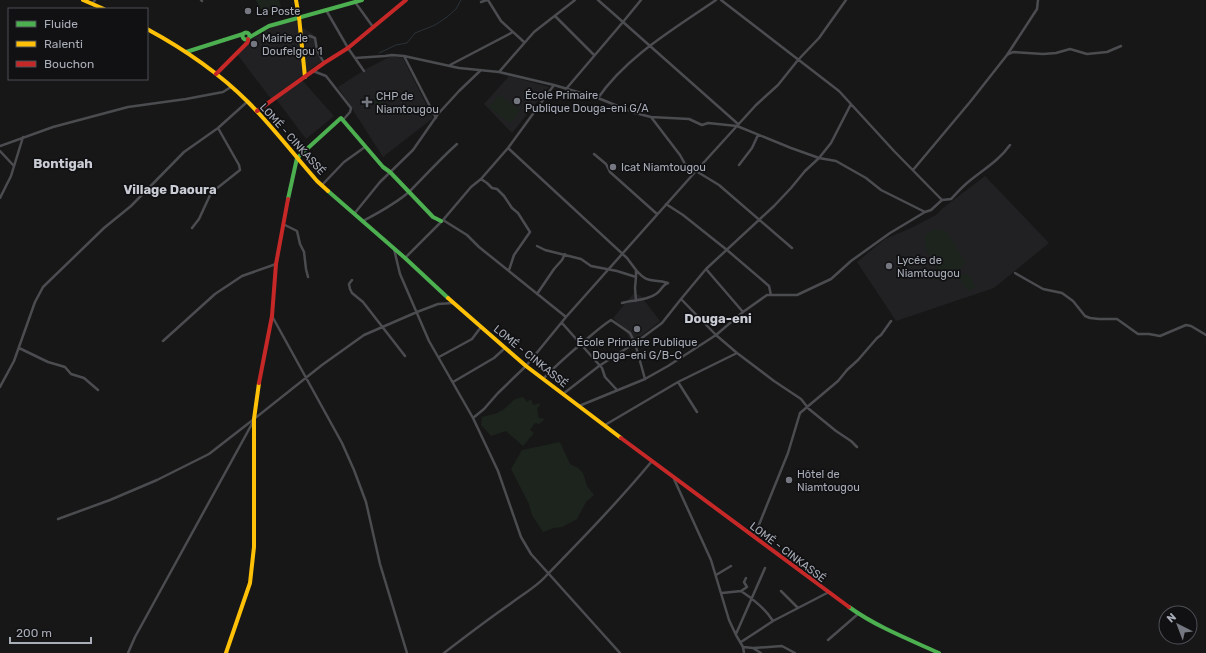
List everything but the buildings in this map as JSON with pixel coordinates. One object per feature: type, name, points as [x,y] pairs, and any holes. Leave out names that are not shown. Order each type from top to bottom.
[{"type":"main road","points":[[83,0],[94,2],[103,8]]},
{"type":"main road","points":[[296,0],[305,77]]},
{"type":"main road","points":[[186,52],[243,34],[245,32],[261,30],[299,17],[362,0]]},
{"type":"main road","points":[[257,111],[312,71],[348,48],[406,0]]},
{"type":"main road","name":"LOMÉ - CINKASSÉ","points":[[148,30],[186,52],[231,87],[257,111],[297,158],[322,184],[453,303],[526,366],[858,614],[894,634],[939,653]]},
{"type":"main road","points":[[243,34],[244,38],[249,38],[261,30]]},
{"type":"main road","points":[[216,74],[248,42],[250,34],[248,32]]},
{"type":"main road","points":[[226,653],[250,583],[254,547],[254,420],[262,366],[272,316],[276,264],[297,158],[341,118],[355,133],[365,148],[383,167],[390,172],[433,216],[442,220]]},
{"type":"street","points":[[480,2],[487,0],[501,21],[524,42]]},
{"type":"street","points":[[499,72],[534,32],[574,0]]},
{"type":"street","points":[[598,0],[738,125],[758,135],[791,148],[819,158],[836,161],[866,178],[881,190],[925,212]]},
{"type":"street","points":[[566,89],[641,0]]},
{"type":"street","points":[[598,98],[606,86],[630,62],[650,46],[716,0]]},
{"type":"street","points":[[721,0],[839,91],[942,200]]},
{"type":"street","points":[[473,418],[484,409],[526,366],[566,317],[657,214],[756,104],[778,85],[798,60],[819,38],[846,0]]},
{"type":"street","points":[[913,170],[1007,55],[1037,9],[1038,0]]},
{"type":"street","points":[[353,2],[373,27]]},
{"type":"street","points":[[326,10],[348,48],[364,71]]},
{"type":"street","points":[[555,16],[594,55]]},
{"type":"street","points":[[449,66],[513,32]]},
{"type":"street","points":[[301,38],[310,36],[315,38],[317,50],[324,63]]},
{"type":"street","points":[[1007,55],[1013,52],[1043,54],[1056,53],[1070,49],[1087,54],[1107,52],[1122,46]]},
{"type":"street","points":[[355,58],[392,55],[404,56],[449,66],[499,72],[554,85],[598,98],[635,113],[651,116],[689,119],[702,125],[708,123],[738,125]]},
{"type":"street","points":[[404,56],[436,118]]},
{"type":"street","points":[[354,214],[380,182],[413,150],[436,118],[481,70]]},
{"type":"street","points":[[312,71],[326,76],[351,108],[350,112],[343,120]]},
{"type":"street","points":[[405,258],[442,220],[471,187],[481,179],[508,148],[554,85]]},
{"type":"street","points":[[0,146],[23,137],[72,122],[128,107],[223,92],[231,87]]},
{"type":"street","points":[[0,386],[19,348],[35,302],[43,287],[104,228],[131,206],[184,152],[218,128],[247,102]]},
{"type":"street","points":[[563,395],[599,366],[635,343],[662,323],[706,269],[774,206],[805,171],[819,158],[831,143],[851,104]]},
{"type":"street","points":[[651,116],[672,143],[685,164],[719,185],[792,248]]},
{"type":"street","points":[[192,228],[200,219],[211,194],[240,170],[230,147],[220,134],[218,128]]},
{"type":"street","points":[[739,165],[752,148],[758,135]]},
{"type":"street","points":[[0,198],[11,176],[23,137]]},
{"type":"street","points":[[362,221],[387,207],[409,192],[444,155],[457,144]]},
{"type":"street","points":[[578,406],[645,379],[716,335],[743,312],[767,296],[797,295],[831,279],[851,261],[890,233],[931,210],[942,200],[951,199],[979,175],[1010,145]]},
{"type":"street","points":[[322,184],[344,162],[365,148]]},
{"type":"street","points":[[508,148],[623,254],[644,278],[650,281],[661,281],[668,284],[664,285],[657,294],[636,301],[631,300],[622,303]]},
{"type":"street","points":[[0,151],[14,166]]},
{"type":"street","points":[[594,154],[606,164],[610,172],[657,214]]},
{"type":"street","points":[[481,179],[504,196],[512,208],[518,213],[530,232],[514,254],[509,270]]},
{"type":"street","points":[[666,204],[683,215],[727,250],[769,286],[771,296]]},
{"type":"street","points":[[442,220],[467,235],[479,247],[566,317]]},
{"type":"street","points":[[283,224],[297,231],[300,244],[304,252],[308,277]]},
{"type":"street","points":[[537,246],[545,250],[581,259],[591,266],[636,277]]},
{"type":"street","points":[[394,249],[400,274],[429,341],[473,418],[498,471],[523,543],[531,554],[620,653]]},
{"type":"street","points":[[537,294],[565,254]]},
{"type":"street","points":[[164,341],[215,294],[242,276],[276,264]]},
{"type":"street","points":[[706,269],[743,312]]},
{"type":"street","points":[[636,270],[636,301]]},
{"type":"street","points":[[1015,273],[1043,289],[1062,293],[1073,301],[1085,316],[1099,319],[1117,319],[1138,334],[1160,336],[1186,325],[1191,326],[1206,335]]},
{"type":"street","points":[[352,280],[349,284],[352,293],[363,302],[405,356]]},
{"type":"street","points":[[681,299],[716,335],[737,353],[800,399],[809,410],[857,447]]},
{"type":"street","points":[[58,519],[157,480],[209,454],[254,420],[305,378],[364,335],[381,326],[438,304],[453,303]]},
{"type":"street","points":[[272,316],[342,444],[354,470],[366,502],[380,564],[407,653]]},
{"type":"street","points":[[543,379],[563,358],[611,320],[630,332],[635,343],[645,379]]},
{"type":"street","points":[[753,537],[788,454],[799,415],[807,406],[838,381],[881,335],[891,321]]},
{"type":"street","points":[[562,323],[604,371],[605,377],[617,390]]},
{"type":"street","points":[[439,357],[472,339],[481,327]]},
{"type":"street","points":[[19,348],[48,362],[65,367],[71,374],[84,378],[98,390]]},
{"type":"street","points":[[453,382],[494,358],[505,348]]},
{"type":"street","points":[[604,425],[678,382],[737,353]]},
{"type":"street","points":[[678,382],[697,412]]},
{"type":"street","points":[[128,653],[135,637],[254,420]]},
{"type":"street","points":[[444,653],[544,578],[574,549],[591,528],[613,507],[653,461]]},
{"type":"street","points":[[672,476],[711,560],[730,620],[736,635],[741,642],[744,653]]},
{"type":"street","points":[[716,575],[731,566]]},
{"type":"street","points":[[736,635],[765,568]]},
{"type":"street","points":[[722,593],[741,591],[747,587],[744,582],[746,578]]},
{"type":"street","points":[[741,591],[752,598],[769,614],[773,621]]},
{"type":"street","points":[[781,592],[798,608]]},
{"type":"street","points":[[741,642],[773,621],[828,593]]},
{"type":"street","points":[[828,640],[858,614]]},
{"type":"street","points":[[743,647],[753,648],[782,646],[795,653]]},
{"type":"street","points":[[753,648],[761,653]]},
{"type":"shaded area","points":[[256,0],[279,0],[281,7],[272,11],[260,9]]},
{"type":"shaded area","points":[[295,18],[298,25],[313,34],[323,60],[271,99],[237,54],[248,41],[273,27]]},
{"type":"shaded area","points":[[391,56],[403,58],[433,118],[383,157],[338,87],[366,69]]},
{"type":"shaded area","name":"École Primaire Publique Douga-eni G/A","points":[[509,76],[549,87],[512,133],[484,104]]},
{"type":"shaded area","points":[[302,80],[334,116],[306,139],[276,99]]},
{"type":"shaded area","points":[[499,94],[520,110],[510,123],[489,107]]},
{"type":"shaded area","points":[[379,96],[386,107],[385,110],[379,114],[373,100]]},
{"type":"shaded area","name":"Lycée de Niamtougou","points":[[985,176],[1049,243],[994,288],[896,321],[857,262],[885,239],[936,215]]},
{"type":"shaded area","points":[[940,228],[951,239],[965,262],[957,273],[951,276],[943,276],[935,266],[924,241],[926,234]]},
{"type":"shaded area","points":[[966,272],[976,286],[969,291],[958,278]]},
{"type":"shaded area","points":[[634,293],[641,296],[660,321],[632,343],[626,332],[613,318]]},
{"type":"shaded area","points":[[523,397],[527,402],[531,399],[533,405],[541,403],[537,409],[539,418],[545,419],[539,424],[535,423],[530,430],[534,433],[523,446],[506,431],[491,436],[481,425],[482,417],[499,412],[514,400]]},
{"type":"shaded area","points":[[560,442],[570,464],[578,468],[583,473],[587,486],[594,495],[586,502],[577,519],[562,527],[543,532],[532,515],[529,504],[511,469],[522,450]]},
{"type":"waterway","points":[[379,53],[396,45],[407,43],[415,33],[435,25],[456,9],[461,0]]},
{"type":"traffic: fast","points":[[250,37],[269,26],[362,0]]},
{"type":"traffic: fast","points":[[246,32],[249,33],[250,36],[249,39],[246,40],[243,39],[242,36],[243,33],[246,32]]},
{"type":"traffic: fast","points":[[186,52],[243,34]]},
{"type":"traffic: fast","points":[[288,199],[297,158],[341,118],[383,167],[390,172],[433,217],[441,221]]},
{"type":"traffic: fast","points":[[328,191],[405,258],[448,298]]},
{"type":"traffic: fast","points":[[849,607],[882,627],[939,653]]},
{"type":"traffic: slow","points":[[83,0],[102,8]]},
{"type":"traffic: slow","points":[[296,0],[305,77]]},
{"type":"traffic: slow","points":[[148,30],[200,62],[237,91],[275,131],[317,181],[328,191]]},
{"type":"traffic: slow","points":[[448,298],[526,366],[621,438]]},
{"type":"traffic: slow","points":[[226,653],[250,583],[254,547],[254,419],[259,383]]},
{"type":"traffic: jam","points":[[257,111],[324,63],[348,48],[406,0]]},
{"type":"traffic: jam","points":[[216,74],[248,42],[248,39]]},
{"type":"traffic: jam","points":[[259,383],[272,316],[276,264],[288,199]]},
{"type":"traffic: jam","points":[[621,438],[849,607]]},
{"type":"place","name":"La Poste","points":[[248,11]]},
{"type":"place","name":"Mairie de Doufelgou 1","points":[[254,44]]},
{"type":"place","name":"École Primaire Publique Douga-eni G/A","points":[[517,101]]},
{"type":"place","name":"CHP de Niamtougou","points":[[367,102]]},
{"type":"place","name":"Icat Niamtougou","points":[[613,167]]},
{"type":"place","name":"Lycée de Niamtougou","points":[[889,266]]},
{"type":"place","name":"École Primaire Publique Douga-eni G/B-C","points":[[637,329]]},
{"type":"place","name":"Hôtel de Niamtougou","points":[[789,480]]},
{"type":"district","name":"Bontigah","points":[[63,163]]},
{"type":"district","name":"Village Daoura","points":[[170,189]]},
{"type":"district","name":"Douga-eni","points":[[718,318]]}]
